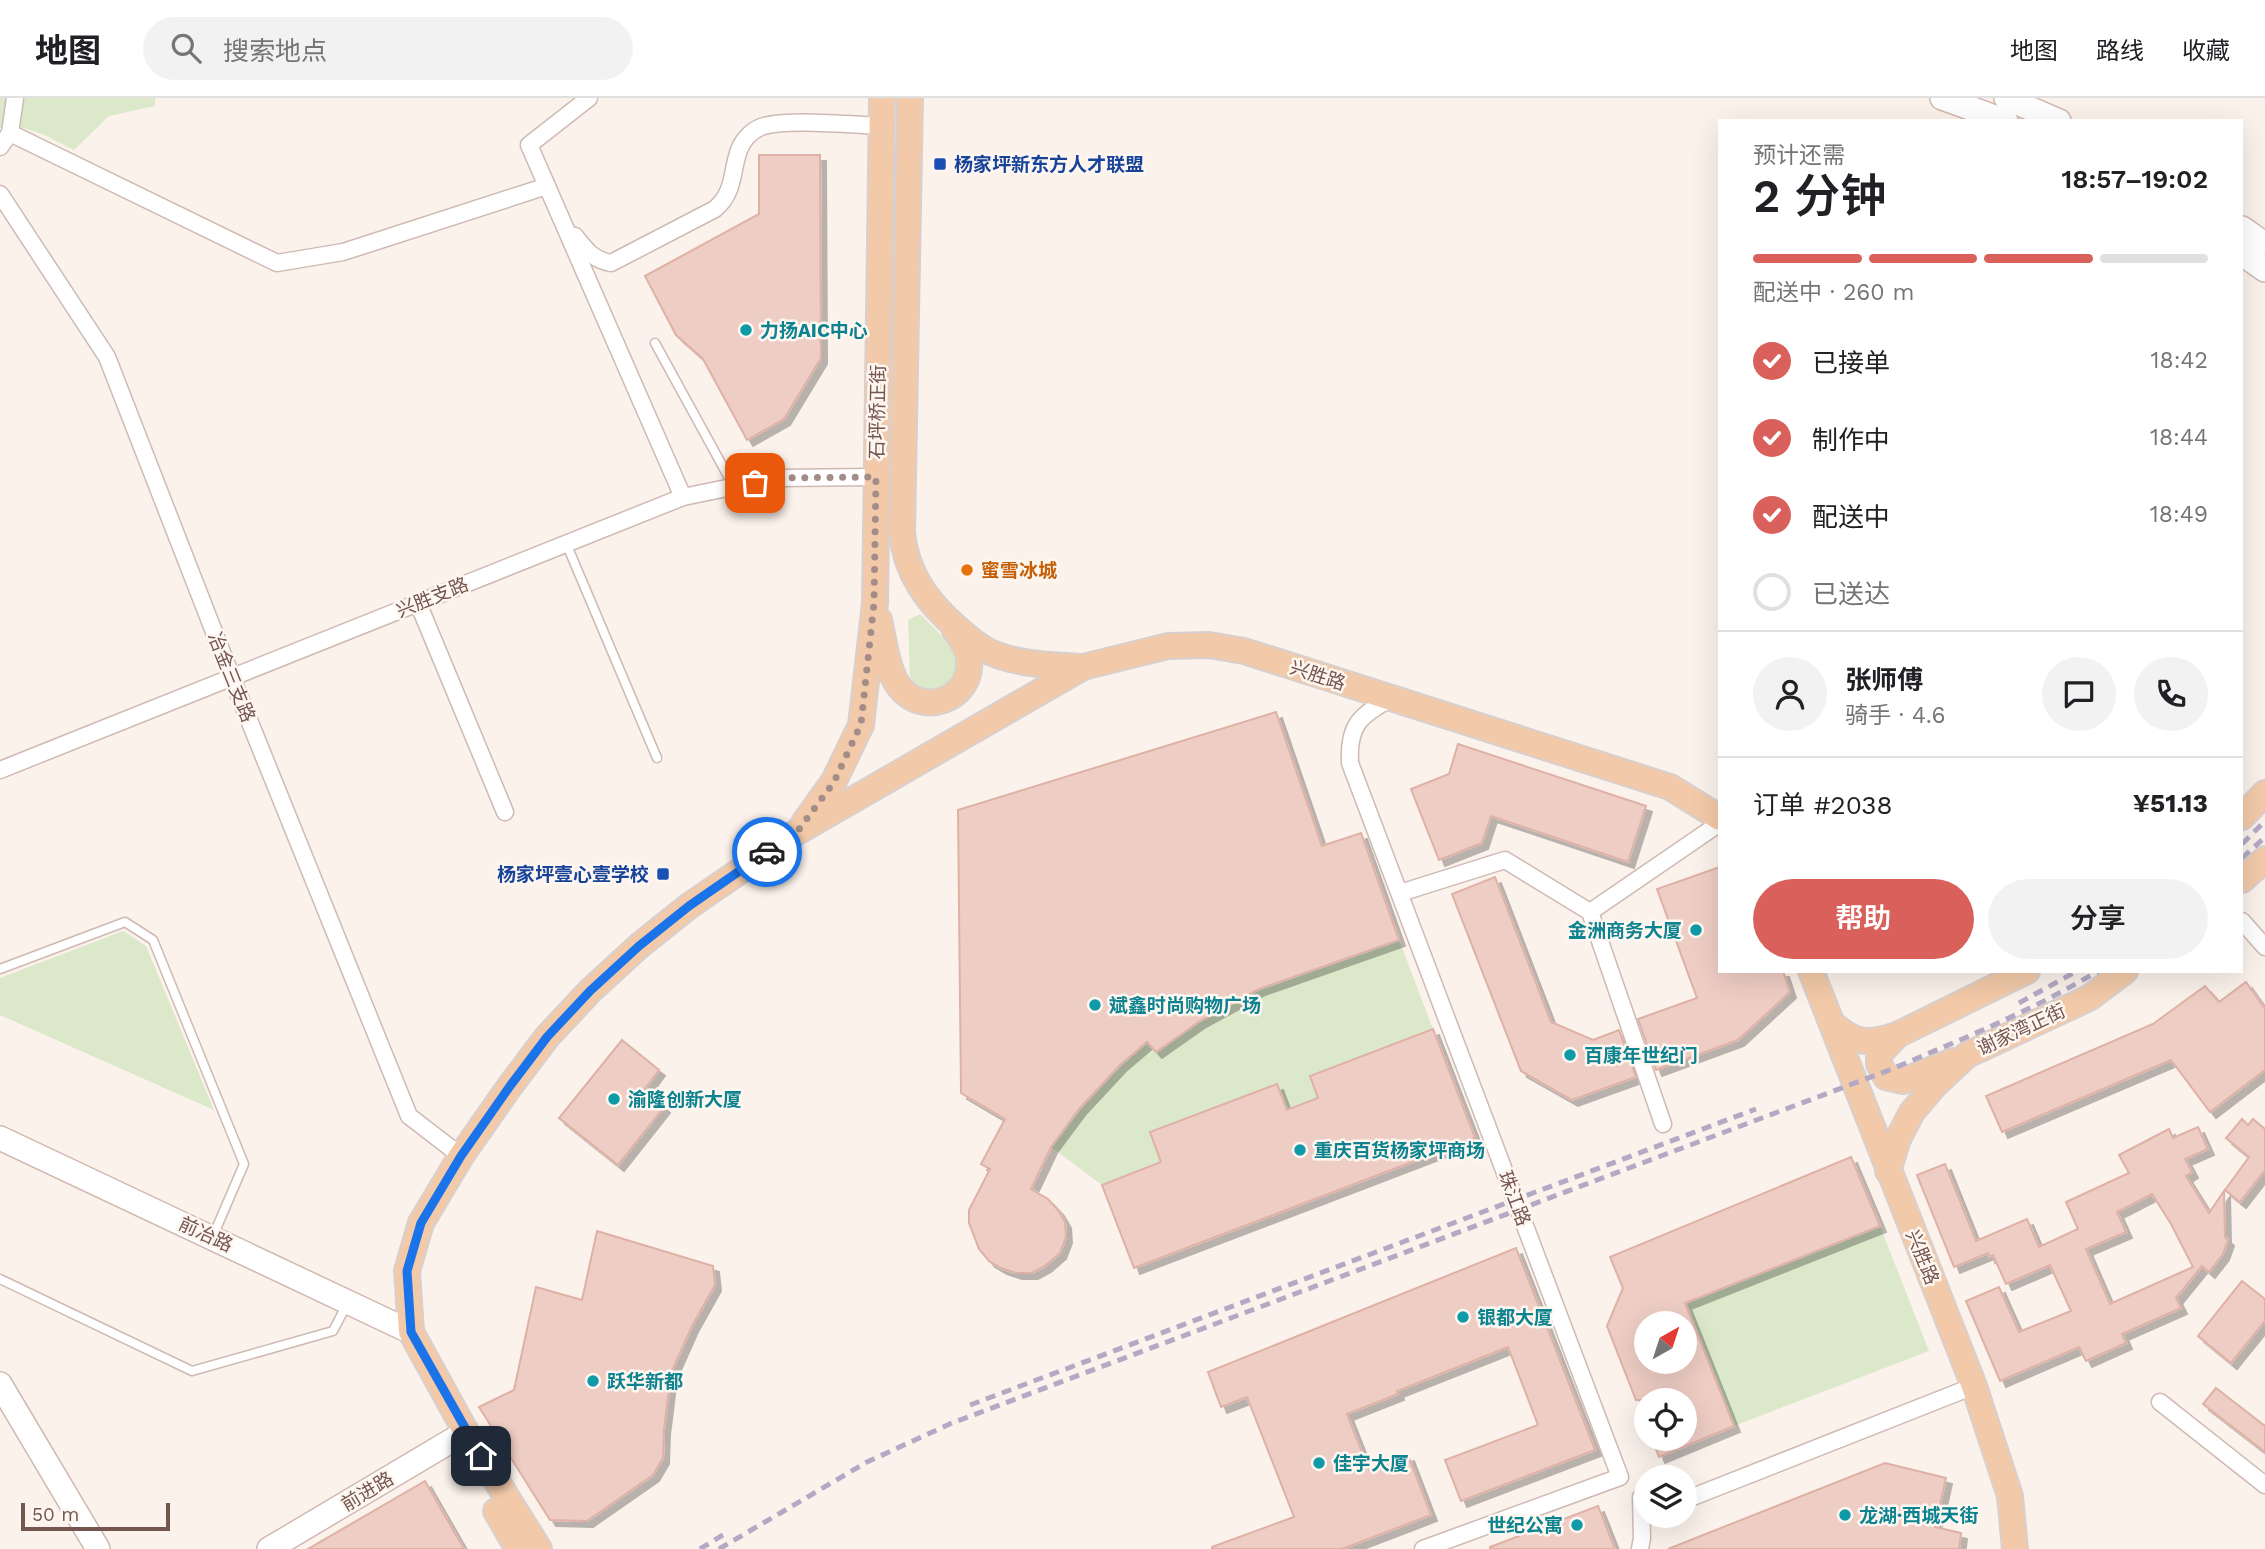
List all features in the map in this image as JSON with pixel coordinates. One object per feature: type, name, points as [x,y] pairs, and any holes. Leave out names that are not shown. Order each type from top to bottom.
[{"type":"main road","name":"石坪桥正街","points":[[797,832],[834,782],[861,724],[874,603],[882,98]]},
{"type":"main road","name":"石坪桥正街","points":[[910,98],[902,533],[904,551],[918,584],[947,619],[968,638],[991,653],[1038,664],[1083,667]]},
{"type":"main road","points":[[874,603],[892,673],[903,691],[922,703],[933,704],[952,696],[966,679],[969,670],[970,661],[964,643],[947,619]]},
{"type":"main road","name":"兴胜路","points":[[797,832],[1083,667],[1168,646],[1209,645],[1244,651],[1670,787],[1718,820]]},
{"type":"main road","points":[[2243,816],[2265,793]]},
{"type":"main road","points":[[538,1549],[466,1432],[411,1332],[407,1271],[421,1223],[461,1156],[510,1086],[547,1037],[590,991],[639,946],[689,906],[797,832]]},
{"type":"main road","points":[[2243,879],[2265,859]]},
{"type":"main road","name":"兴胜路","points":[[1812,973],[1974,1386],[2010,1496],[2015,1549]]},
{"type":"main road","points":[[1833,1024],[1845,1035],[1859,1041],[1875,1042],[1897,1035],[2023,973]]},
{"type":"main road","name":"谢家湾正街","points":[[1888,1171],[1898,1139],[1912,1112],[1935,1085],[1967,1055],[2089,998],[2121,973]]},
{"type":"main road","points":[[1897,1035],[1879,1054],[1879,1064],[1886,1077],[1903,1081],[1967,1055]]},
{"type":"main road","points":[[466,1432],[474,1473],[518,1549]]},
{"type":"street","points":[[0,147],[10,132],[15,98]]},
{"type":"street","points":[[589,98],[530,145],[683,497]]},
{"type":"street","points":[[1942,98],[2001,119]]},
{"type":"street","points":[[2006,98],[2054,119]]},
{"type":"street","points":[[563,221],[589,253],[603,261],[619,261],[720,204],[731,187],[739,150],[751,133],[762,127],[788,124],[881,126]]},
{"type":"street","points":[[10,132],[277,263],[343,253],[547,186]]},
{"type":"street","name":"冶金三支路","points":[[0,194],[107,357],[232,678],[409,1116],[461,1156]]},
{"type":"street","points":[[2243,229],[2265,244]]},
{"type":"street","points":[[2243,255],[2265,270]]},
{"type":"street","name":"兴胜支路","points":[[0,770],[683,497],[776,478],[876,477]]},
{"type":"street","points":[[418,603],[505,812]]},
{"type":"street","name":"珠江路","points":[[1390,699],[1362,717],[1354,726],[1349,742],[1350,763],[1620,1477]]},
{"type":"street","points":[[1590,912],[1718,822]]},
{"type":"street","points":[[1400,893],[1505,860],[1590,912],[1663,1124]]},
{"type":"street","points":[[2243,922],[2265,947]]},
{"type":"street","name":"前冶路","points":[[0,1138],[411,1332]]},
{"type":"street","points":[[0,1384],[98,1549]]},
{"type":"street","points":[[1697,1495],[1974,1386]]},
{"type":"street","points":[[2160,1402],[2265,1485]]},
{"type":"street","name":"前进路","points":[[269,1549],[466,1432]]},
{"type":"street","points":[[1423,1549],[1620,1477],[1634,1492]]},
{"type":"street","points":[[1640,1549],[1643,1528]]},
{"type":"lane","points":[[655,343],[734,487]]},
{"type":"lane","points":[[566,543],[657,758]]},
{"type":"lane","points":[[0,969],[125,922],[153,940],[244,1164],[212,1237]]},
{"type":"lane","points":[[0,1279],[192,1371],[333,1331],[348,1301]]},
{"type":"green space","points":[[0,98],[155,98],[155,106],[109,116],[74,150],[29,130],[0,128]]},
{"type":"green space","points":[[920,614],[960,654],[957,679],[931,693],[916,685],[910,677],[908,620]]},
{"type":"green space","points":[[123,931],[146,946],[214,1110],[0,1015],[0,978]]},
{"type":"green space","points":[[1399,940],[1433,1029],[1310,1076],[1318,1098],[1287,1110],[1277,1084],[1150,1132],[1161,1162],[1102,1185],[1051,1147],[1096,1091],[1147,1042],[1156,1052],[1200,1021],[1259,989]]},
{"type":"green space","points":[[1880,1226],[1929,1351],[1734,1426],[1698,1336],[1698,1311],[1688,1311],[1685,1303]]},
{"type":"building","points":[[759,155],[820,155],[821,358],[784,419],[747,440],[703,359],[676,335],[645,276],[759,214]]},
{"type":"building","name":"斌鑫时尚购物广场","points":[[1276,712],[1322,846],[1361,833],[1399,940],[1259,989],[1200,1021],[1156,1052],[1147,1042],[1120,1065],[1080,1108],[1051,1147],[1031,1189],[1048,1199],[1065,1222],[1066,1237],[1060,1253],[1032,1273],[1016,1273],[1001,1268],[989,1261],[979,1249],[969,1223],[969,1210],[990,1169],[981,1164],[1005,1119],[961,1093],[958,810]]},
{"type":"building","points":[[1458,744],[1646,806],[1628,862],[1491,816],[1482,843],[1439,860],[1411,789],[1449,774]]},
{"type":"building","name":"金洲商务大厦","points":[[1718,868],[1718,973],[1784,973],[1790,992],[1738,1040],[1656,1070],[1638,1019],[1697,998],[1657,889]]},
{"type":"building","points":[[1495,877],[1551,1022],[1593,1040],[1619,1030],[1636,1077],[1572,1100],[1521,1071],[1452,894]]},
{"type":"building","points":[[2246,982],[2265,1009],[2265,1070],[2210,1112],[2171,1060],[2002,1132],[1986,1096],[2153,1024],[2205,986],[2219,1002]]},
{"type":"building","name":"重庆百货杨家坪商场","points":[[1433,1029],[1475,1138],[1134,1268],[1102,1185],[1161,1162],[1150,1132],[1277,1084],[1287,1110],[1318,1098],[1310,1076]]},
{"type":"building","name":"渝隆创新大厦","points":[[622,1040],[659,1070],[644,1090],[664,1107],[618,1165],[559,1118]]},
{"type":"building","points":[[2242,1119],[2248,1125],[2253,1119],[2265,1129],[2265,1170],[2240,1202],[2225,1190],[2249,1157],[2226,1138]]},
{"type":"building","points":[[2198,1127],[2208,1149],[2185,1159],[2192,1172],[2186,1176],[2209,1213],[2224,1191],[2225,1237],[2228,1240],[2223,1254],[2209,1272],[2202,1266],[2176,1298],[2181,1308],[2122,1334],[2126,1343],[2086,1361],[2079,1347],[2000,1381],[1966,1301],[1999,1287],[2019,1332],[2071,1311],[2050,1265],[2006,1284],[1993,1255],[1989,1257],[1988,1253],[1954,1267],[1917,1175],[1945,1164],[1976,1241],[2027,1219],[2039,1247],[2078,1229],[2066,1202],[2129,1173],[2119,1155],[2169,1129],[2173,1138]],"holes":[[[2152,1194],[2193,1267],[2110,1304],[2086,1249],[2126,1232],[2117,1212]]]},
{"type":"building","points":[[1851,1157],[1880,1226],[1685,1303],[1688,1311],[1634,1311],[1634,1374],[1698,1374],[1698,1336],[1734,1426],[1697,1441],[1697,1388],[1634,1388],[1634,1395],[1607,1326],[1623,1288],[1610,1257]]},
{"type":"building","name":"跃华新都","points":[[597,1231],[713,1266],[715,1285],[692,1326],[671,1373],[663,1458],[653,1475],[587,1521],[550,1520],[479,1407],[514,1390],[536,1287],[582,1300]]},
{"type":"building","points":[[1516,1248],[1595,1450],[1461,1501],[1445,1460],[1538,1425],[1508,1347],[1347,1414],[1369,1470],[1408,1455],[1431,1515],[1342,1549],[1212,1549],[1294,1517],[1247,1397],[1221,1407],[1208,1372]]},
{"type":"building","points":[[2242,1281],[2265,1299],[2265,1321],[2231,1363],[2198,1336]]},
{"type":"building","points":[[2216,1388],[2265,1426],[2265,1452],[2203,1404]]},
{"type":"building","points":[[1657,1451],[1674,1451],[1659,1457]]},
{"type":"building","name":"龙湖·西城天街","points":[[1885,1463],[1946,1478],[1935,1527],[1961,1533],[1959,1549],[1668,1549]]},
{"type":"building","points":[[425,1481],[464,1549],[308,1549]]},
{"type":"building","name":"世纪公寓","points":[[1598,1506],[1615,1549],[1490,1549],[1490,1547]]},
{"type":"railway","points":[[2243,843],[2265,821]]},
{"type":"railway","points":[[2243,857],[2265,837]]},
{"type":"railway","points":[[2019,1003],[2073,973]]},
{"type":"railway","points":[[719,1549],[867,1462],[952,1423],[1892,1069],[2022,1012],[2094,973]]},
{"type":"railway","points":[[970,1405],[1756,1109]]},
{"type":"railway","points":[[700,1549],[726,1533]]},
{"type":"way so far","points":[[755,483],[776,478],[876,477],[874,603],[861,724],[834,782],[797,832],[767,852]]},
{"type":"place","name":"杨家坪新东方人才联盟","points":[[940,164]]},
{"type":"place","name":"力扬AIC中心","points":[[746,330]]},
{"type":"place","name":"蜜雪冰城","points":[[967,570]]},
{"type":"place","name":"杨家坪壹心壹学校","points":[[663,874]]},
{"type":"place","name":"金洲商务大厦","points":[[1696,930]]},
{"type":"place","name":"斌鑫时尚购物广场","points":[[1095,1005]]},
{"type":"place","name":"百康年世纪门","points":[[1570,1055]]},
{"type":"place","name":"渝隆创新大厦","points":[[614,1099]]},
{"type":"place","name":"重庆百货杨家坪商场","points":[[1300,1150]]},
{"type":"place","name":"银都大厦","points":[[1463,1317]]},
{"type":"place","name":"跃华新都","points":[[593,1381]]},
{"type":"place","name":"佳宇大厦","points":[[1319,1463]]},
{"type":"place","name":"龙湖·西城天街","points":[[1845,1515]]},
{"type":"place","name":"世纪公寓","points":[[1577,1525]]},
{"type":"route","points":[[481,1456],[411,1332],[407,1271],[421,1223],[461,1156],[547,1037],[590,991],[639,946],[689,906],[767,852]]}]
